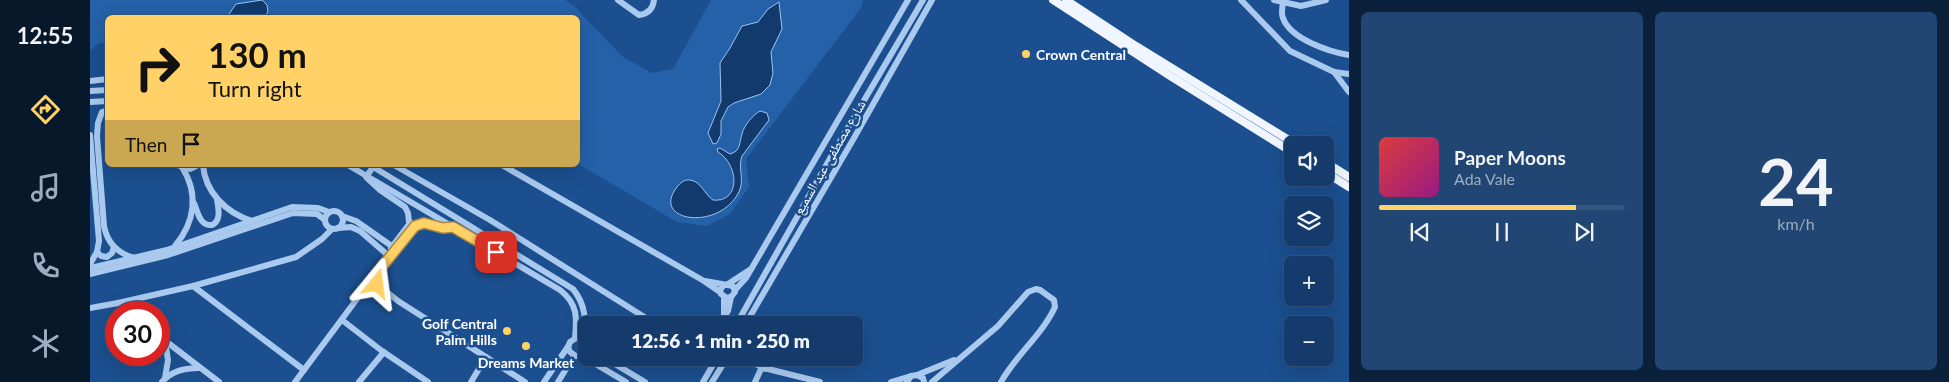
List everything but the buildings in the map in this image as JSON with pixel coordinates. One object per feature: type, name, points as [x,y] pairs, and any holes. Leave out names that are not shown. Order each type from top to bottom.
[{"type":"main road","points":[[1053,0],[1284,147]]},
{"type":"main road","points":[[1066,0],[1136,46],[1284,137]]},
{"type":"main road","points":[[1334,168],[1349,177]]},
{"type":"main road","points":[[1334,178],[1349,187]]},
{"type":"street","points":[[618,0],[639,15],[647,13],[652,8],[654,0]]},
{"type":"street","points":[[505,167],[704,281],[725,296],[734,294],[735,290],[752,269],[908,0]]},
{"type":"street","name":"شارع مصطفى عبد السميع","points":[[741,316],[922,0]]},
{"type":"street","name":"شارع مصطفى عبد السميع","points":[[750,316],[932,0]]},
{"type":"street","points":[[1241,0],[1290,51],[1334,72],[1349,74]]},
{"type":"street","points":[[1274,0],[1301,6],[1326,0]]},
{"type":"street","points":[[1283,3],[1283,20],[1298,34],[1323,48],[1349,55]]},
{"type":"street","points":[[1334,72],[1349,92]]},
{"type":"street","points":[[90,81],[105,79]]},
{"type":"street","points":[[90,92],[105,90]]},
{"type":"street","points":[[90,102],[105,101]]},
{"type":"street","points":[[90,264],[97,252],[99,236],[93,136],[102,112],[105,111]]},
{"type":"street","points":[[90,126],[96,126],[98,123]]},
{"type":"street","points":[[846,132],[848,138],[854,138]]},
{"type":"street","points":[[93,136],[106,233],[114,247],[135,258]]},
{"type":"street","points":[[832,155],[838,154],[842,159]]},
{"type":"street","points":[[182,167],[190,184],[194,202],[202,221],[208,226],[218,220],[217,199]]},
{"type":"street","points":[[203,167],[206,180],[217,199],[233,213],[253,221]]},
{"type":"street","points":[[351,167],[567,295],[576,309],[575,338],[544,382]]},
{"type":"street","points":[[366,177],[371,167]]},
{"type":"street","points":[[374,167],[573,289],[583,306],[584,316]]},
{"type":"street","points":[[397,167],[490,220],[643,316]]},
{"type":"street","points":[[366,177],[380,190],[405,207],[412,224]]},
{"type":"street","points":[[805,178],[815,184]]},
{"type":"street","points":[[175,247],[191,221],[194,202]]},
{"type":"street","points":[[90,274],[292,208],[318,208],[329,212],[338,212],[342,216],[356,221],[394,247]]},
{"type":"street","points":[[325,220],[329,212]]},
{"type":"street","points":[[90,268],[109,267],[168,255],[293,213],[317,214],[325,220],[327,226],[335,228],[351,227],[360,231],[387,257]]},
{"type":"street","points":[[127,301],[193,286],[296,256],[342,223],[342,216]]},
{"type":"street","points":[[295,382],[412,224],[426,223],[443,228],[453,227]]},
{"type":"street","points":[[480,243],[485,235]]},
{"type":"street","points":[[97,252],[101,256],[107,256],[112,253],[114,247]]},
{"type":"street","points":[[726,284],[752,269]]},
{"type":"street","points":[[372,279],[398,300],[525,382]]},
{"type":"street","points":[[704,281],[726,284],[732,286],[735,290]]},
{"type":"street","points":[[724,316],[726,284]]},
{"type":"street","points":[[193,286],[304,370]]},
{"type":"street","points":[[932,382],[998,326],[1028,292],[1040,290],[1054,300],[1055,307],[1008,369],[1001,382]]},
{"type":"street","points":[[90,308],[105,305]]},
{"type":"street","points":[[342,320],[428,382]]},
{"type":"street","points":[[170,345],[218,382]]},
{"type":"street","points":[[569,345],[569,350],[574,356]]},
{"type":"street","points":[[359,382],[384,352]]},
{"type":"street","points":[[558,382],[574,356],[578,355]]},
{"type":"street","points":[[471,382],[486,357]]},
{"type":"street","points":[[912,378],[937,366],[958,359]]},
{"type":"street","points":[[164,380],[167,366]]},
{"type":"street","points":[[603,366],[626,382]]},
{"type":"street","points":[[618,366],[645,382]]},
{"type":"street","points":[[703,382],[712,366]]},
{"type":"street","points":[[712,382],[722,366]]},
{"type":"street","points":[[757,379],[764,366]]},
{"type":"street","points":[[767,366],[820,382]]},
{"type":"street","points":[[164,380],[182,370],[200,368]]},
{"type":"street","points":[[891,382],[912,378],[923,378],[924,382]]},
{"type":"shaded area","points":[[90,0],[565,0],[574,6],[623,57],[652,73],[673,69],[711,0],[863,0],[861,8],[746,159],[749,187],[730,214],[707,226],[677,222],[580,165],[580,15],[105,15],[105,43],[99,43],[90,51]]},
{"type":"shaded area","points":[[262,0],[267,5],[268,12],[266,15],[228,15],[236,4]]},
{"type":"shaded area","points":[[779,2],[782,29],[771,52],[773,73],[770,85],[761,94],[734,103],[728,107],[721,121],[721,134],[717,143],[713,144],[708,133],[721,101],[720,63],[742,26],[758,22],[768,9]]},
{"type":"shaded area","points":[[760,111],[767,113],[769,120],[742,156],[741,186],[736,197],[726,208],[713,214],[688,217],[678,214],[672,207],[671,198],[677,187],[684,181],[694,181],[713,200],[728,196],[734,182],[733,174],[725,158],[717,149],[720,148],[730,154],[734,153],[739,146],[745,127]]},
{"type":"place","name":"Crown Central","points":[[1026,54]]},
{"type":"place","name":"Golf Central Palm Hills","points":[[507,331]]},
{"type":"place","name":"Dreams Market","points":[[526,346]]},
{"type":"route","points":[[377,284],[372,279],[386,260],[415,226],[424,223],[430,223],[443,228],[453,227],[496,252]]}]
